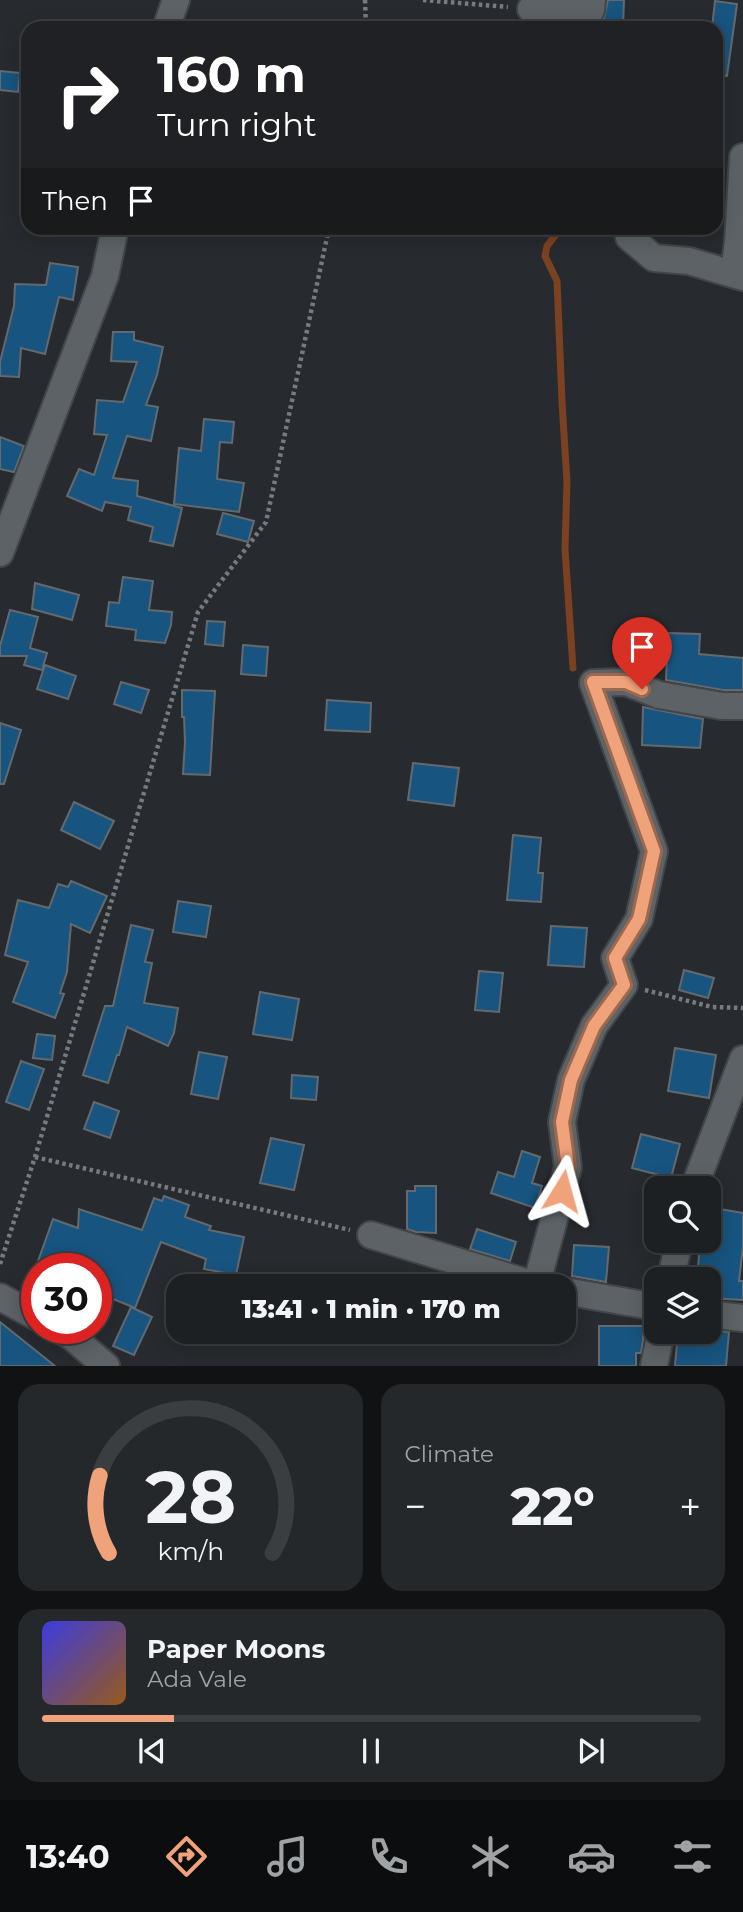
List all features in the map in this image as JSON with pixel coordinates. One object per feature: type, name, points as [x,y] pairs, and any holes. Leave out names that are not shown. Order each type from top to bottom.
[{"type":"street","points":[[168,21],[176,0]]},
{"type":"street","points":[[531,9],[592,5]]},
{"type":"street","points":[[629,235],[654,258],[689,261],[739,276],[738,242],[743,157]]},
{"type":"street","points":[[0,553],[105,276],[114,235]]},
{"type":"street","points":[[540,1274],[568,1167],[562,1122],[571,1080],[594,1026],[624,985],[615,958],[639,919],[654,851],[593,682],[626,682],[659,695],[722,706],[743,706]]},
{"type":"street","points":[[699,1176],[743,1059]]},
{"type":"street","points":[[371,1236],[497,1274]]},
{"type":"street","points":[[576,1293],[644,1305]]},
{"type":"street","points":[[0,1297],[21,1308]]},
{"type":"street","points":[[721,1315],[743,1318]]},
{"type":"street","points":[[80,1344],[106,1366]]},
{"type":"street","points":[[654,1366],[658,1344]]},
{"type":"path","points":[[365,0],[366,21]]},
{"type":"path","points":[[423,0],[531,9]]},
{"type":"path","points":[[0,1264],[35,1157],[198,612],[266,522],[327,235]]},
{"type":"path","points":[[624,985],[712,1007],[743,1008]]},
{"type":"path","points":[[35,1157],[371,1236]]},
{"type":"building","points":[[608,0],[624,0],[623,21],[600,21],[604,18]]},
{"type":"building","points":[[715,1],[737,4],[727,76],[723,76],[723,21],[713,21]]},
{"type":"building","points":[[0,71],[20,73],[18,92],[0,90]]},
{"type":"building","points":[[50,263],[78,267],[73,300],[59,297],[45,354],[21,348],[19,377],[0,376],[0,362],[14,306],[15,284],[46,285]]},
{"type":"building","points":[[113,332],[134,332],[134,340],[163,347],[157,375],[146,405],[158,407],[151,441],[127,436],[113,478],[138,481],[137,496],[182,508],[173,546],[150,541],[153,527],[128,520],[131,507],[105,502],[102,511],[67,496],[79,469],[94,475],[107,435],[94,434],[97,400],[123,402],[137,362],[111,361]]},
{"type":"building","points":[[204,419],[234,422],[232,443],[220,442],[217,479],[244,483],[239,512],[174,504],[179,448],[201,451]]},
{"type":"building","points":[[0,437],[24,446],[14,472],[0,469]]},
{"type":"building","points":[[223,513],[254,521],[248,542],[217,534]]},
{"type":"building","points":[[123,577],[153,581],[149,610],[172,612],[165,643],[135,640],[136,630],[106,626],[109,602],[119,603]]},
{"type":"building","points":[[35,583],[79,595],[72,620],[32,609]]},
{"type":"building","points":[[10,610],[38,617],[30,648],[47,653],[42,670],[24,665],[27,656],[0,656],[0,646]]},
{"type":"building","points":[[207,621],[225,622],[223,646],[205,644]]},
{"type":"building","points":[[668,633],[700,634],[699,654],[743,658],[743,690],[723,690],[666,680]]},
{"type":"building","points":[[243,645],[268,647],[266,676],[241,674]]},
{"type":"building","points":[[45,665],[76,676],[68,699],[37,689]]},
{"type":"building","points":[[121,682],[149,690],[141,713],[114,704]]},
{"type":"building","points":[[182,690],[215,691],[210,775],[183,774],[185,742]]},
{"type":"building","points":[[327,700],[371,703],[370,732],[325,730]]},
{"type":"building","points":[[643,707],[703,719],[700,748],[642,745]]},
{"type":"building","points":[[0,723],[21,730],[4,784],[0,784]]},
{"type":"building","points":[[413,763],[459,768],[454,806],[408,800]]},
{"type":"building","points":[[74,802],[114,821],[100,849],[61,830]]},
{"type":"building","points":[[513,835],[541,838],[538,873],[543,873],[541,902],[507,900]]},
{"type":"building","points":[[71,881],[107,896],[90,933],[71,924],[67,972],[60,993],[64,994],[55,1018],[13,1002],[28,962],[5,955],[18,900],[49,908],[58,884],[68,887]]},
{"type":"building","points":[[178,901],[211,906],[206,937],[173,932]]},
{"type":"building","points":[[131,925],[153,930],[145,962],[152,963],[144,1003],[178,1008],[174,1033],[168,1046],[127,1027],[108,1083],[83,1075],[105,1006],[113,1006]]},
{"type":"building","points":[[551,926],[587,928],[584,967],[548,965]]},
{"type":"building","points":[[684,970],[714,978],[708,998],[679,990]]},
{"type":"building","points":[[479,971],[503,973],[499,1012],[475,1010]]},
{"type":"building","points":[[260,992],[299,999],[292,1040],[253,1034]]},
{"type":"building","points":[[37,1034],[55,1036],[52,1060],[33,1058]]},
{"type":"building","points":[[675,1048],[716,1055],[709,1098],[668,1091]]},
{"type":"building","points":[[199,1052],[227,1057],[218,1099],[191,1094]]},
{"type":"building","points":[[21,1061],[44,1069],[29,1110],[6,1102]]},
{"type":"building","points":[[292,1075],[318,1077],[316,1100],[291,1098]]},
{"type":"building","points":[[94,1102],[119,1111],[110,1138],[84,1129]]},
{"type":"building","points":[[641,1134],[680,1144],[672,1176],[632,1168]]},
{"type":"building","points":[[271,1138],[304,1145],[294,1190],[260,1183]]},
{"type":"building","points":[[522,1151],[540,1157],[532,1183],[542,1186],[535,1208],[491,1193],[498,1172],[514,1177]]},
{"type":"building","points":[[415,1186],[436,1186],[436,1233],[407,1229],[407,1191],[415,1191]]},
{"type":"building","points":[[164,1196],[189,1205],[185,1217],[211,1226],[209,1230],[244,1237],[236,1274],[204,1269],[206,1259],[161,1242],[135,1308],[112,1299],[112,1253],[41,1253],[53,1219],[78,1228],[79,1209],[142,1230],[154,1198],[162,1201]]},
{"type":"building","points":[[721,1209],[743,1213],[739,1281],[743,1281],[743,1300],[721,1299],[721,1267],[698,1267],[699,1253],[721,1253]]},
{"type":"building","points":[[477,1229],[516,1242],[510,1261],[470,1249]]},
{"type":"building","points":[[574,1245],[609,1247],[606,1282],[572,1274]]},
{"type":"building","points":[[131,1307],[152,1317],[134,1355],[113,1346]]},
{"type":"building","points":[[0,1322],[21,1339],[21,1344],[28,1344],[55,1366],[0,1366]]},
{"type":"building","points":[[599,1326],[643,1326],[641,1353],[636,1353],[636,1366],[599,1366]]},
{"type":"building","points":[[721,1331],[729,1332],[726,1366],[675,1366],[677,1344],[721,1344]]},
{"type":"waterway","points":[[556,235],[547,246],[545,256],[557,281],[567,482],[565,549],[573,668]]},
{"type":"route","points":[[562,1191],[568,1167],[562,1122],[571,1080],[594,1026],[624,985],[615,958],[639,919],[654,851],[593,682],[626,682],[642,689]]}]
